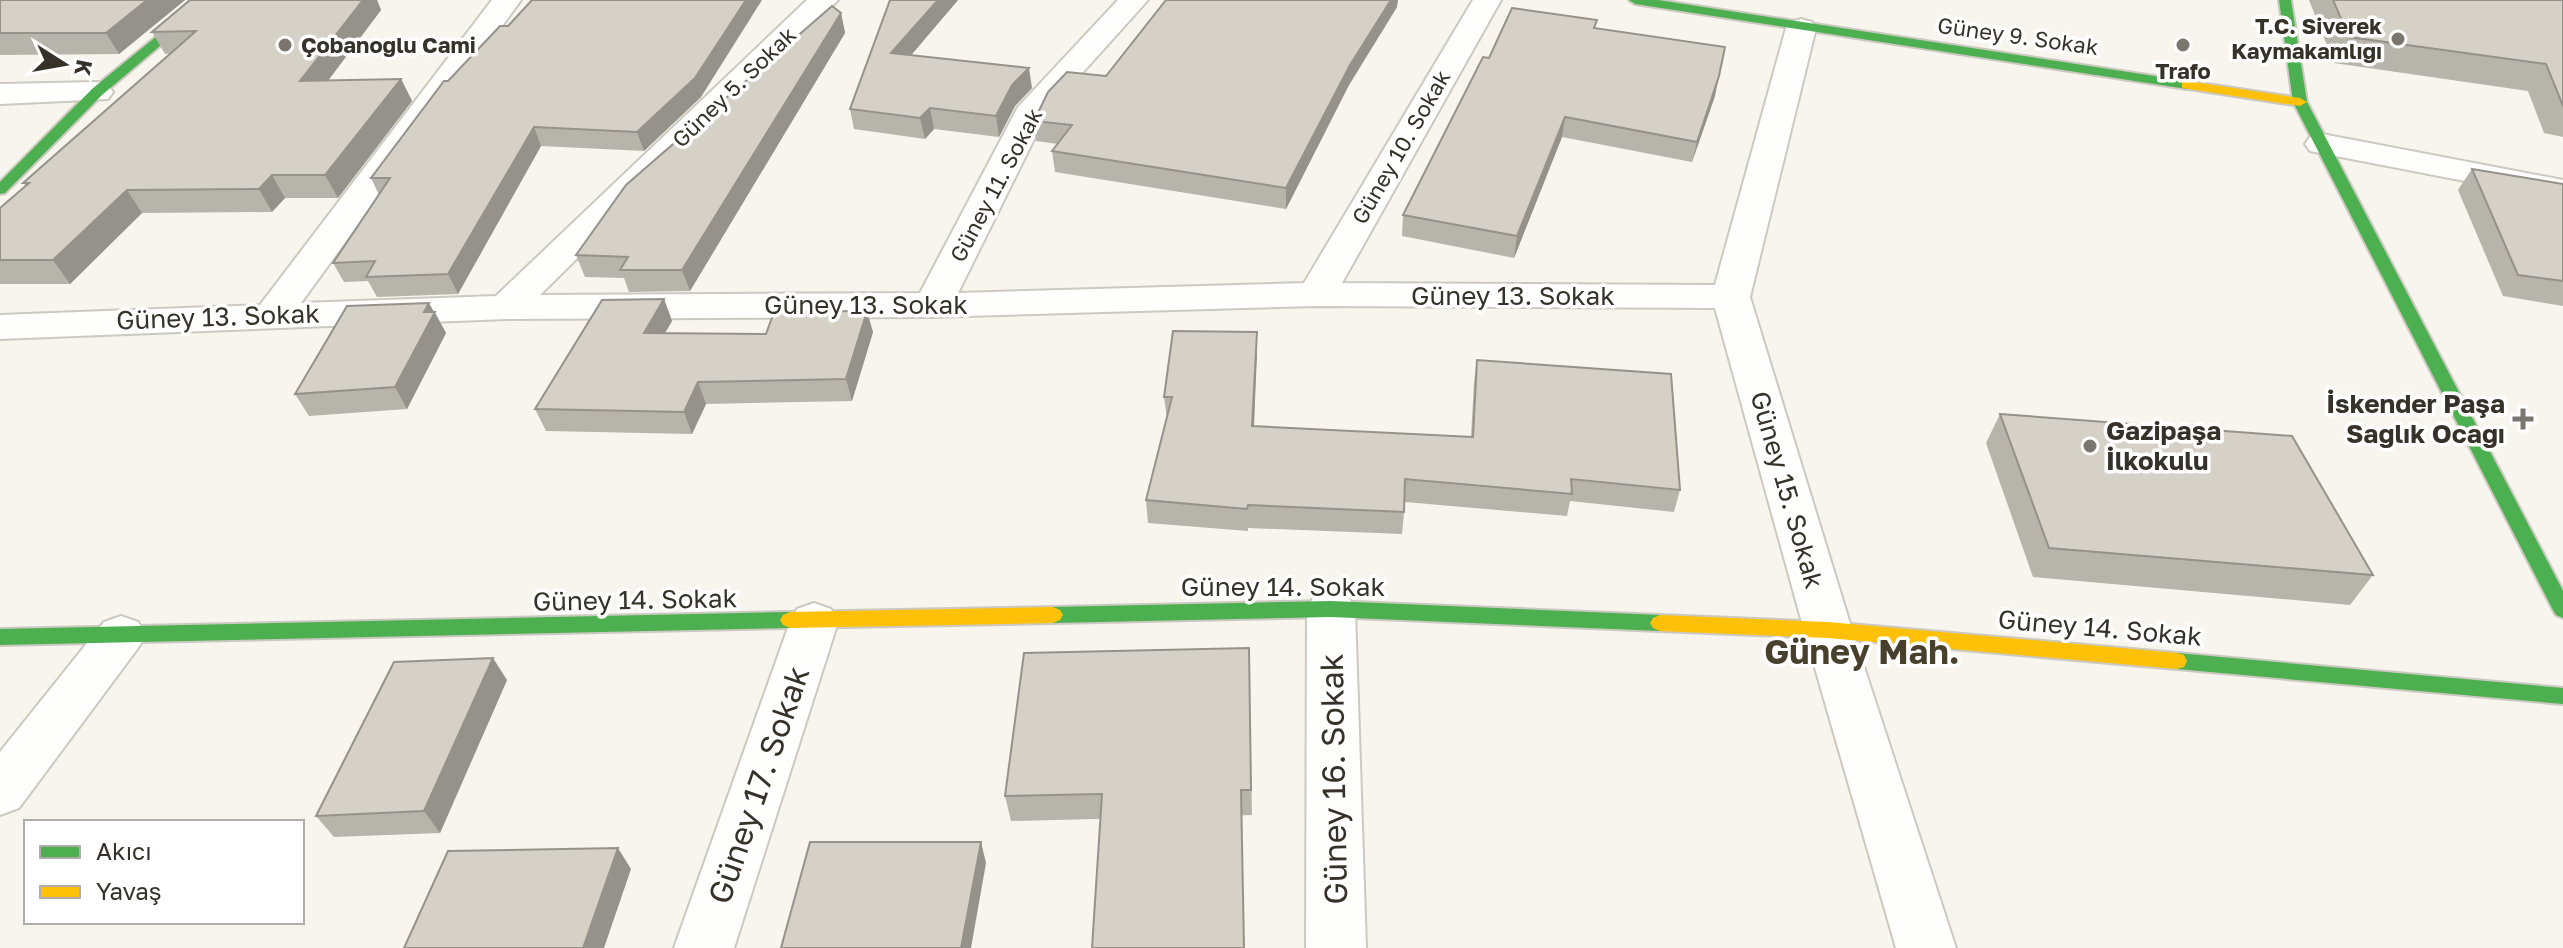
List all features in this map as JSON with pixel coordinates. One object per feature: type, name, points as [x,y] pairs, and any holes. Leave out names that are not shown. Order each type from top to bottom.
[{"type":"street","points":[[0,190],[97,92],[208,0]]},
{"type":"street","points":[[272,315],[507,0]]},
{"type":"street","name":"Güney 5. Sokak","points":[[506,307],[824,0]]},
{"type":"street","name":"Güney 11. Sokak","points":[[933,305],[1034,107],[1134,0]]},
{"type":"street","name":"Güney 10. Sokak","points":[[1316,294],[1487,0]]},
{"type":"street","name":"Güney 9. Sokak","points":[[1635,0],[1801,28],[2300,102]]},
{"type":"street","points":[[2285,0],[2297,64],[2300,102],[2563,610]]},
{"type":"street","points":[[2270,25],[2297,64]]},
{"type":"street","points":[[1731,297],[1801,28]]},
{"type":"street","points":[[0,94],[97,92]]},
{"type":"street","points":[[2322,144],[2563,190]]},
{"type":"street","name":"Güney 13. Sokak","points":[[0,327],[506,307],[933,305],[1316,294],[1731,297]]},
{"type":"street","name":"Güney 15. Sokak","points":[[1731,297],[1828,630],[1926,948]]},
{"type":"street","name":"Güney 14. Sokak","points":[[0,637],[1331,609],[1828,630],[2563,696]]},
{"type":"street","name":"Güney 16. Sokak","points":[[1331,609],[1336,948]]},
{"type":"street","name":"Güney 17. Sokak","points":[[704,948],[814,622]]},
{"type":"street","points":[[0,792],[121,635]]},
{"type":"building","points":[[0,0],[147,0],[106,33],[0,33]]},
{"type":"building","points":[[190,0],[363,0],[300,81],[401,79],[325,175],[272,175],[259,189],[127,190],[53,260],[0,260],[0,208],[29,183],[23,183],[196,31],[152,32]]},
{"type":"building","points":[[532,0],[746,0],[695,78],[637,132],[534,127],[448,274],[366,277],[375,261],[333,263],[390,178],[371,178],[444,81],[448,81],[500,26],[508,26]]},
{"type":"building","points":[[890,0],[938,0],[891,53],[1029,68],[1012,85],[996,116],[930,108],[920,118],[850,109]]},
{"type":"building","points":[[1166,0],[1391,0],[1350,65],[1286,188],[1052,151],[1072,125],[1034,121],[1048,92],[1067,72],[1106,76]]},
{"type":"building","points":[[2333,0],[2563,0],[2563,106],[2546,64],[2349,37]]},
{"type":"building","points":[[832,6],[841,13],[682,270],[620,270],[628,257],[576,255],[626,185]]},
{"type":"building","points":[[1512,8],[1597,20],[1594,28],[1725,47],[1719,76],[1697,142],[1565,117],[1517,236],[1403,215],[1483,57],[1489,58]]},
{"type":"building","points":[[2472,169],[2563,184],[2563,281],[2518,275]]},
{"type":"building","points":[[664,299],[644,333],[766,334],[774,312],[867,311],[846,379],[698,382],[684,412],[535,409],[602,300]]},
{"type":"building","points":[[429,303],[424,312],[435,312],[395,387],[295,394],[347,306]]},
{"type":"building","points":[[1173,331],[1257,332],[1252,426],[1473,437],[1477,360],[1671,374],[1680,490],[1571,479],[1572,494],[1405,479],[1404,512],[1248,505],[1247,509],[1146,500],[1172,397],[1164,397]]},
{"type":"building","points":[[2000,414],[2292,436],[2373,575],[2049,548]]},
{"type":"building","points":[[1249,648],[1251,790],[1241,790],[1244,948],[1092,948],[1102,794],[1005,796],[1024,653]]},
{"type":"building","points":[[493,658],[424,811],[316,816],[394,662]]},
{"type":"building","points":[[810,842],[981,842],[961,948],[781,948]]},
{"type":"building","points":[[618,848],[583,948],[404,948],[448,851]]},
{"type":"traffic: fast","points":[[0,190],[97,92],[208,0]]},
{"type":"traffic: fast","points":[[1635,0],[2187,85]]},
{"type":"traffic: fast","points":[[2285,0],[2300,102],[2563,610]]},
{"type":"traffic: fast","points":[[1053,615],[1331,609],[1660,623]]},
{"type":"traffic: fast","points":[[0,637],[790,620]]},
{"type":"traffic: fast","points":[[2177,661],[2563,696]]},
{"type":"traffic: slow","points":[[2187,85],[2300,102]]},
{"type":"traffic: slow","points":[[790,620],[1053,615]]},
{"type":"traffic: slow","points":[[1660,623],[1828,630],[2177,661]]},
{"type":"place","name":"T.C. Siverek Kaymakamlığı","points":[[2398,39]]},
{"type":"place","name":"Çobanoğlu Cami","points":[[285,45]]},
{"type":"place","name":"Trafo","points":[[2183,45]]},
{"type":"place","name":"İskender Paşa Sağlık Ocağı","points":[[2523,419]]},
{"type":"place","name":"Gazipaşa İlkokulu","points":[[2090,446]]},
{"type":"district","name":"Güney Mah.","points":[[1862,652]]}]
